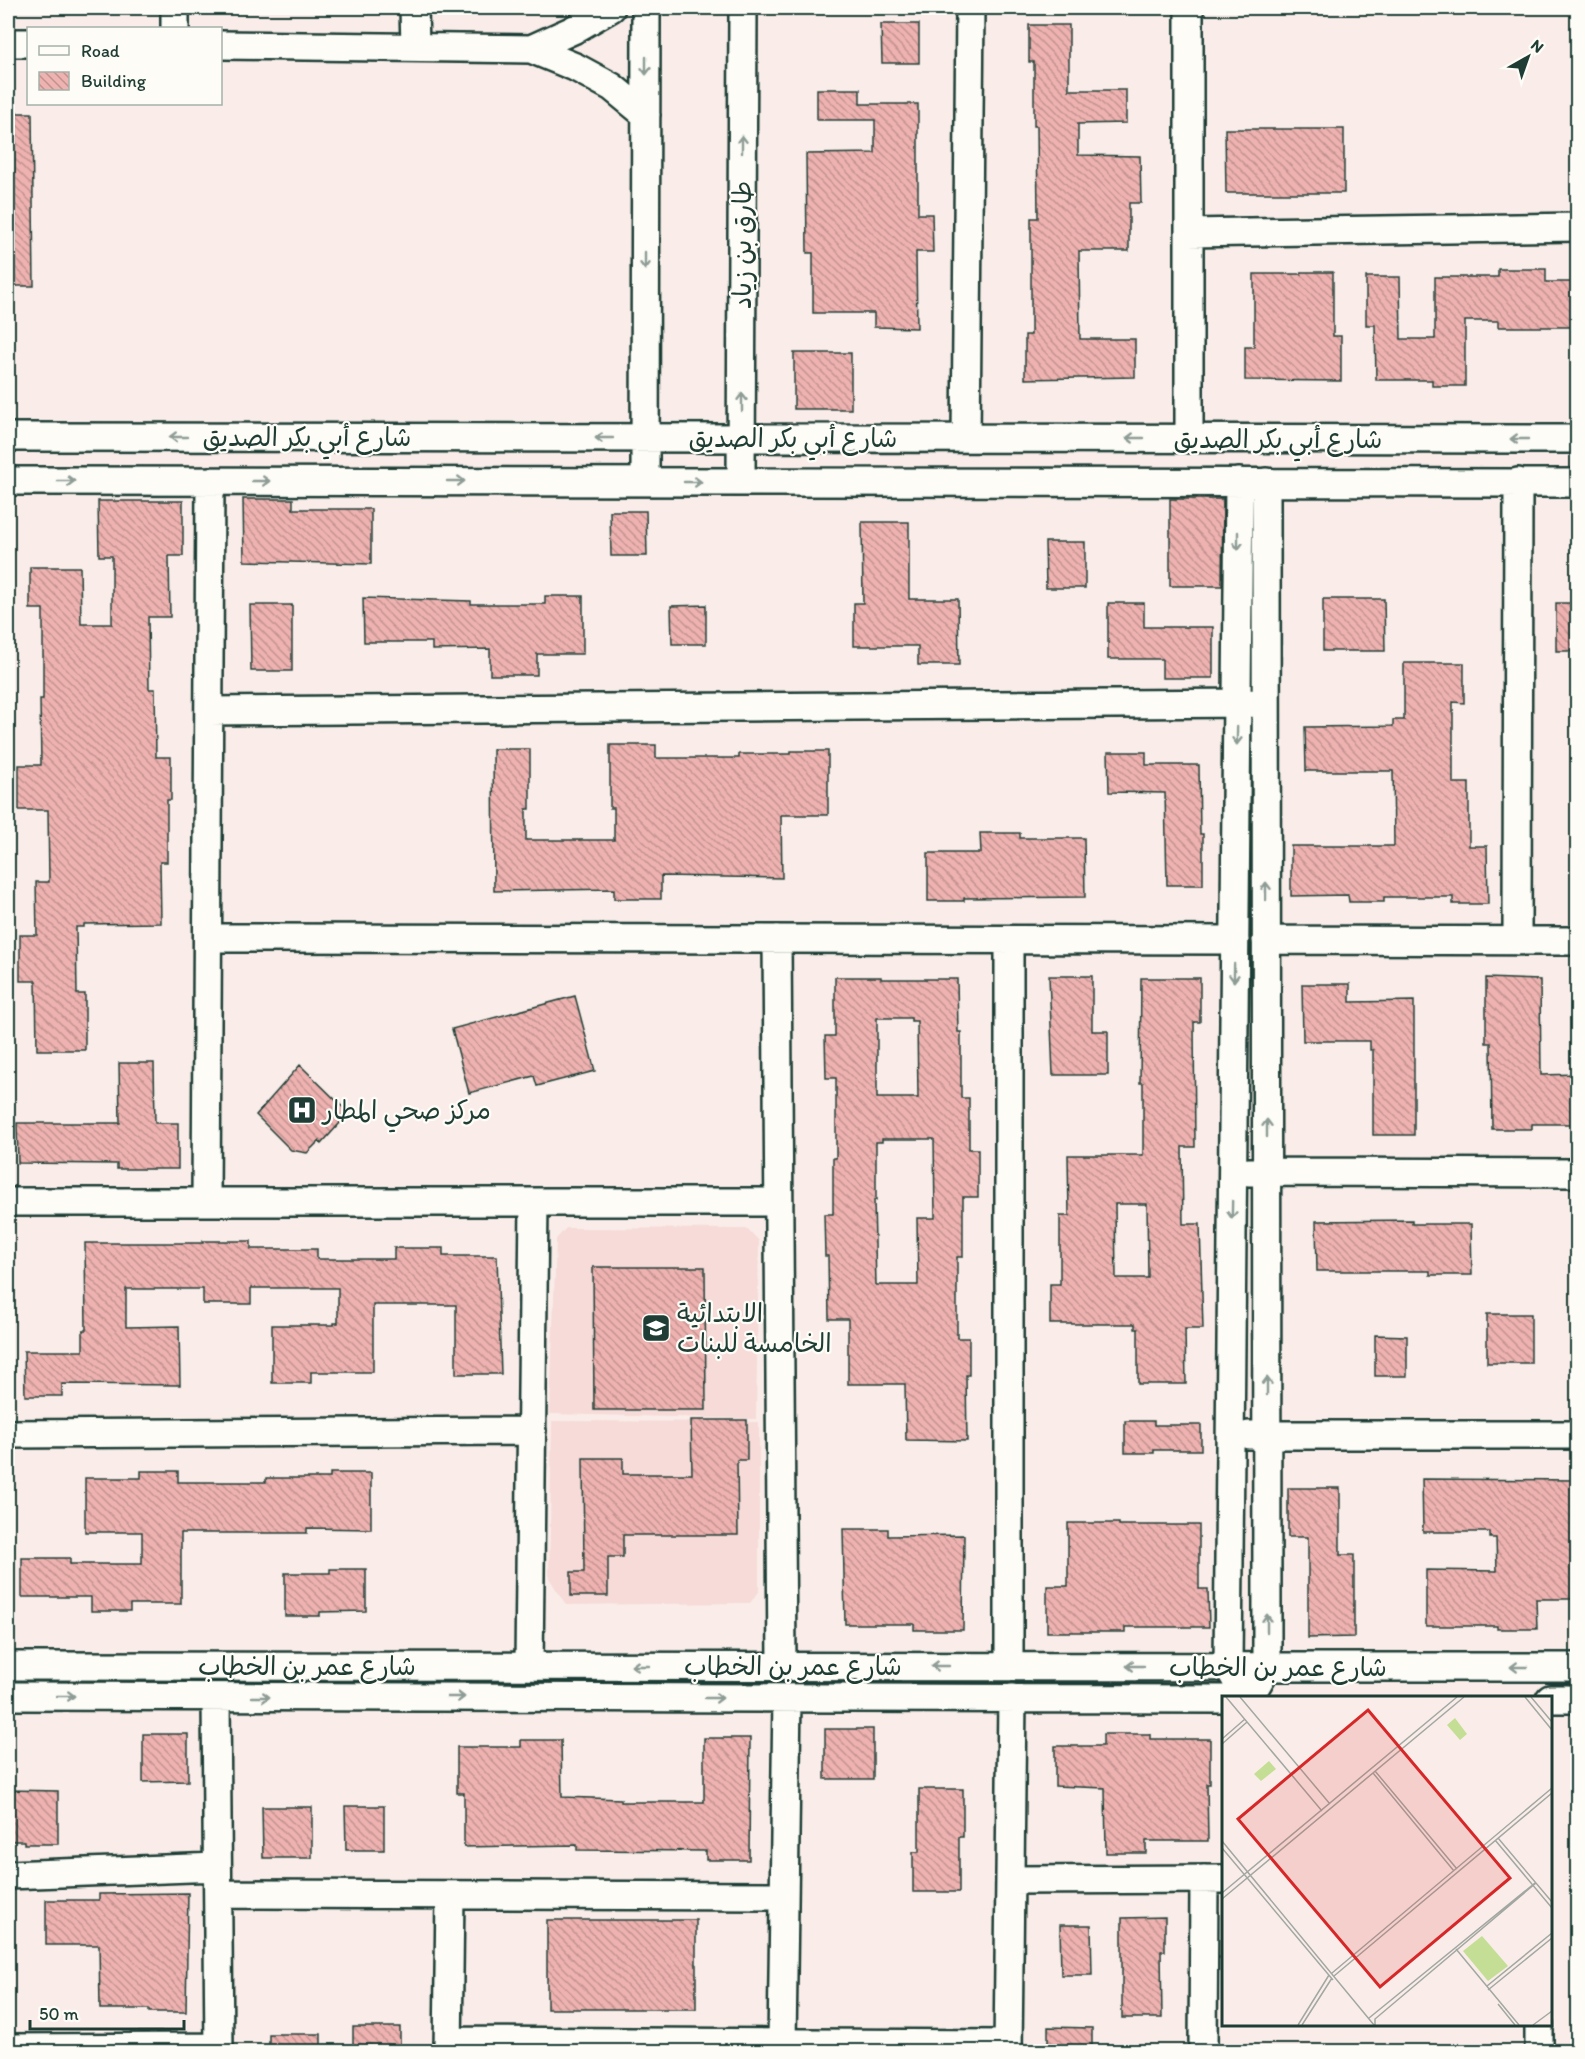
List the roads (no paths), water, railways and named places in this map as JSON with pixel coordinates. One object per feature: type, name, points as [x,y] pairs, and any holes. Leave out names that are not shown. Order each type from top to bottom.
[{"type":"street","points":[[175,8],[176,27]]},
{"type":"street","points":[[414,8],[415,47]]},
{"type":"street","points":[[531,48],[573,30],[611,8]]},
{"type":"street","points":[[645,482],[646,8]]},
{"type":"street","name":"طارق بن زياد","points":[[741,482],[743,8]]},
{"type":"street","points":[[966,438],[970,8]]},
{"type":"street","points":[[1189,8],[1189,439]]},
{"type":"street","points":[[8,43],[27,44]]},
{"type":"street","points":[[222,45],[531,48],[575,66],[612,87],[646,115]]},
{"type":"street","points":[[1189,232],[1578,227]]},
{"type":"street","name":"شارع أبي بكر الصديق","points":[[8,437],[1578,439]]},
{"type":"street","name":"شارع أبي بكر الصديق","points":[[8,481],[1578,483]]},
{"type":"street","points":[[206,1202],[210,481]]},
{"type":"street","points":[[1239,482],[1228,1666],[1246,1696]]},
{"type":"street","points":[[1248,1696],[1267,1667],[1266,482]]},
{"type":"street","points":[[1517,941],[1518,482]]},
{"type":"street","points":[[209,711],[1267,703]]},
{"type":"street","points":[[208,938],[1235,940]]},
{"type":"street","points":[[777,939],[782,1666]]},
{"type":"street","points":[[1009,940],[1009,1666]]},
{"type":"street","points":[[1266,940],[1578,941]]},
{"type":"street","points":[[1233,1172],[1578,1173]]},
{"type":"street","points":[[8,1202],[779,1202]]},
{"type":"street","points":[[529,1666],[534,1202]]},
{"type":"street","points":[[8,1434],[532,1431]]},
{"type":"street","points":[[1230,1436],[1578,1435]]},
{"type":"street","name":"شارع عمر بن الخطاب","points":[[8,1666],[1578,1667]]},
{"type":"street","name":"شارع عمر بن الخطاب","points":[[8,1696],[1222,1700]]},
{"type":"street","points":[[8,2048],[219,2049],[216,1697]]},
{"type":"street","points":[[782,2043],[787,1698]]},
{"type":"street","points":[[450,1895],[448,2046],[782,2043],[1008,2048],[1012,1698]]},
{"type":"street","points":[[1552,1699],[1578,1699]]},
{"type":"street","points":[[8,1875],[218,1867]]},
{"type":"street","points":[[1010,1880],[1214,1879],[1203,2052]]},
{"type":"street","points":[[218,1894],[784,1896]]},
{"type":"street","points":[[1539,2026],[1539,2052]]},
{"type":"place","name":"مركز صحي المطار","points":[[302,1110]]},
{"type":"place","name":"الابتدائية الخامسة للبنات","points":[[656,1328]]}]
